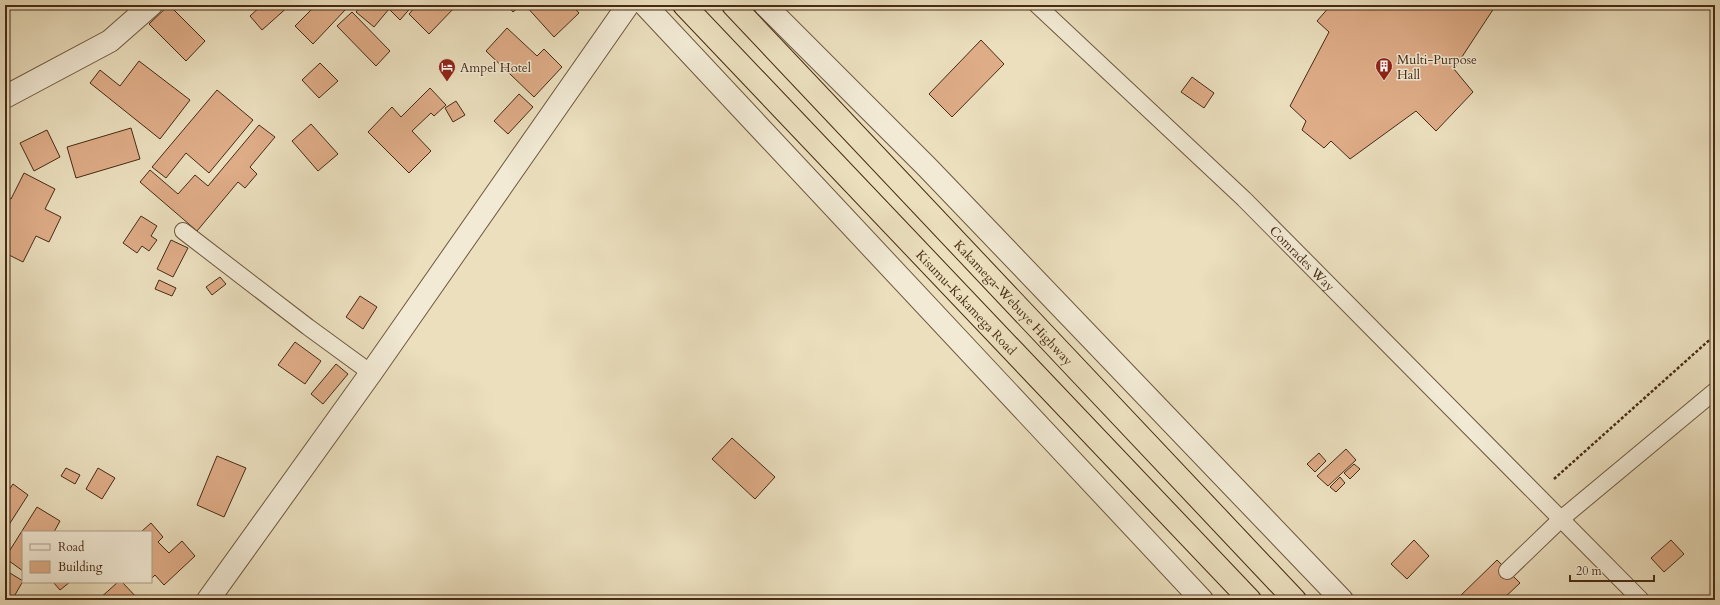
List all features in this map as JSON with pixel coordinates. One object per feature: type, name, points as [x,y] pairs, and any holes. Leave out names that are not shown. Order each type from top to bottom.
[{"type":"highway","name":"Kisumu-Kakamega Road","points":[[684,5],[1250,600]]},
{"type":"highway","name":"Kakamega-Webuye Highway","points":[[733,5],[1295,600]]},
{"type":"street","points":[[5,98],[110,41],[151,5]]},
{"type":"street","points":[[208,600],[371,373],[628,5]]},
{"type":"street","points":[[645,5],[1202,600]]},
{"type":"street","points":[[766,5],[949,190],[1342,600]]},
{"type":"lane","name":"Comrades Way","points":[[1037,5],[1244,199],[1641,600]]},
{"type":"lane","points":[[183,231],[308,327],[371,373]]},
{"type":"lane","points":[[1507,571],[1561,519],[1715,391]]},
{"type":"path","points":[[1537,494],[1715,335]]},
{"type":"building","points":[[169,5],[205,41],[186,61],[149,24]]},
{"type":"building","points":[[262,5],[290,5],[262,30],[250,16]]},
{"type":"building","points":[[316,5],[342,5],[346,9],[313,44],[295,26]]},
{"type":"building","points":[[362,5],[413,5],[400,20],[389,9],[374,27],[356,12]]},
{"type":"building","points":[[417,5],[457,5],[429,34],[409,14]]},
{"type":"building","points":[[507,5],[521,5],[513,12]]},
{"type":"building","points":[[525,5],[572,5],[579,13],[554,37]]},
{"type":"building","name":"Multi-Purpose Hall","points":[[1331,5],[1496,5],[1454,69],[1473,92],[1436,131],[1416,111],[1350,159],[1331,141],[1324,148],[1302,130],[1306,121],[1290,106],[1329,32],[1317,21]]},
{"type":"building","points":[[352,12],[390,51],[376,66],[337,26]]},
{"type":"building","points":[[507,28],[537,56],[544,49],[562,67],[534,97],[486,51]]},
{"type":"building","points":[[981,40],[1004,64],[952,117],[929,94]]},
{"type":"building","points":[[139,61],[190,100],[160,139],[90,83],[100,70],[120,86]]},
{"type":"building","points":[[320,63],[338,81],[319,98],[302,80]]},
{"type":"building","points":[[1192,77],[1214,93],[1204,108],[1181,92]]},
{"type":"building","points":[[430,88],[446,105],[434,116],[431,113],[412,131],[431,151],[409,173],[368,132],[392,107],[401,117]]},
{"type":"building","points":[[217,90],[253,120],[209,173],[186,153],[166,178],[152,167]]},
{"type":"building","points":[[519,94],[533,107],[508,134],[494,121]]},
{"type":"building","points":[[456,101],[465,115],[453,122],[445,108]]},
{"type":"building","points":[[311,124],[338,154],[318,171],[292,141]]},
{"type":"building","points":[[259,125],[275,137],[250,167],[257,174],[245,188],[238,182],[197,231],[140,182],[150,170],[178,194],[195,175],[208,186]]},
{"type":"building","points":[[131,128],[140,159],[76,178],[67,147]]},
{"type":"building","points":[[47,130],[60,157],[34,171],[20,143]]},
{"type":"building","points":[[24,173],[55,189],[45,209],[61,217],[49,242],[36,236],[23,262],[5,253],[5,197],[11,199]]},
{"type":"building","points":[[141,216],[157,226],[151,236],[157,240],[149,251],[142,246],[137,253],[123,243]]},
{"type":"building","points":[[171,240],[188,248],[173,277],[157,269]]},
{"type":"building","points":[[220,277],[226,284],[212,295],[206,287]]},
{"type":"building","points":[[159,280],[176,288],[172,296],[155,289]]},
{"type":"building","points":[[360,296],[377,307],[363,329],[346,317]]},
{"type":"building","points":[[295,342],[321,361],[305,384],[278,365]]},
{"type":"building","points":[[336,364],[348,374],[323,404],[311,394]]},
{"type":"building","points":[[732,438],[775,477],[755,499],[712,459]]},
{"type":"building","points":[[1346,449],[1356,460],[1328,486],[1317,476]]},
{"type":"building","points":[[1319,453],[1326,461],[1315,472],[1307,464]]},
{"type":"building","points":[[217,456],[246,468],[224,517],[197,505]]},
{"type":"building","points":[[1354,464],[1360,469],[1350,479],[1344,473]]},
{"type":"building","points":[[66,468],[80,475],[75,484],[61,476]]},
{"type":"building","points":[[98,468],[115,478],[102,499],[86,489]]},
{"type":"building","points":[[1340,477],[1345,483],[1336,492],[1330,487]]},
{"type":"building","points":[[13,484],[28,495],[5,531],[5,496]]},
{"type":"building","points":[[37,507],[60,521],[55,531],[22,531],[22,570],[5,558]]},
{"type":"building","points":[[151,523],[163,537],[158,542],[169,553],[182,541],[195,556],[164,585],[155,575],[152,578],[152,531],[142,531]]},
{"type":"building","points":[[1414,540],[1429,556],[1407,579],[1391,564]]},
{"type":"building","points":[[1671,540],[1684,554],[1664,572],[1651,558]]},
{"type":"building","points":[[1497,560],[1520,583],[1502,600],[1456,600]]},
{"type":"building","points":[[5,570],[22,580],[22,583],[12,600],[5,596]]},
{"type":"building","points":[[54,583],[69,583],[60,590]]},
{"type":"building","points":[[117,583],[123,583],[139,600],[100,600],[99,599]]},
{"type":"place","name":"Multi-Purpose Hall","points":[[1384,81]]},
{"type":"place","name":"Ampel Hotel","points":[[447,82]]}]
